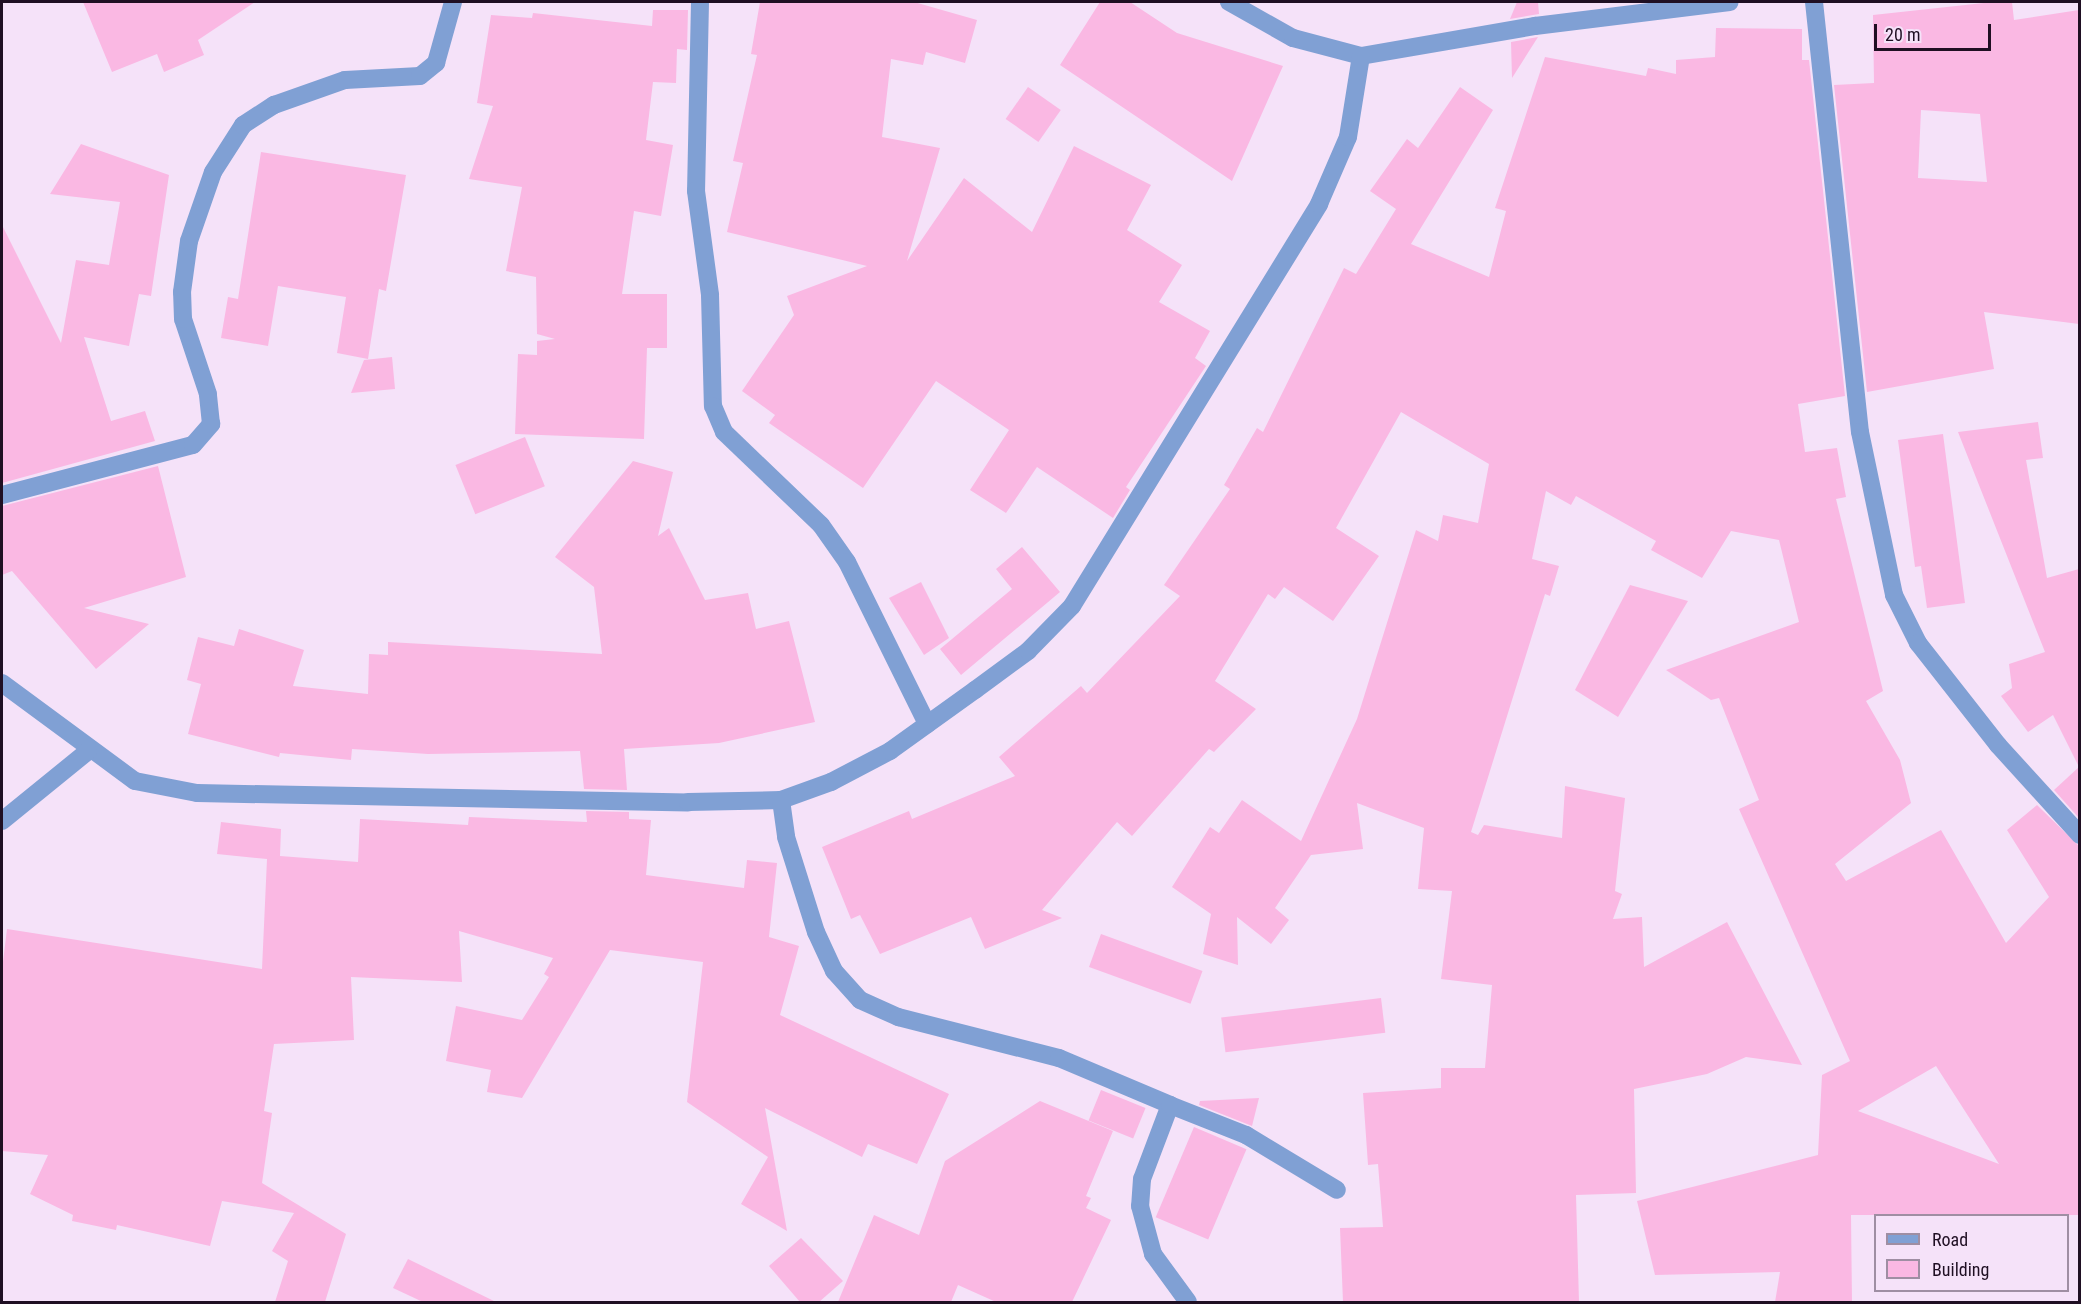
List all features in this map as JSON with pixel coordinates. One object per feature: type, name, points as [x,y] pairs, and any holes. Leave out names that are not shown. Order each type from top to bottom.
[{"type":"street","points":[[2,495],[193,445],[211,424],[208,394],[183,319],[182,292],[189,241],[213,172],[243,125],[274,105],[345,80],[420,76],[436,63],[453,2]]},
{"type":"street","points":[[700,2],[696,192],[710,295],[713,406],[724,432],[821,525],[847,562],[927,724]]},
{"type":"street","points":[[1229,2],[1293,38],[1361,56],[1535,26],[1730,2]]},
{"type":"street","points":[[1814,2],[1860,432],[1894,595],[1918,643],[1998,746],[2079,835]]},
{"type":"street","points":[[2,683],[88,751],[135,781],[197,793],[781,800],[840,777],[927,724],[1028,651],[1072,606],[1319,204],[1347,137],[1361,56]]},
{"type":"street","points":[[2,821],[88,751]]},
{"type":"street","points":[[781,800],[786,837],[816,932],[834,971],[860,1000],[898,1017],[1059,1058],[1246,1135],[1337,1190]]},
{"type":"street","points":[[1170,1105],[1142,1179],[1140,1206],[1153,1254],[1188,1302]]},
{"type":"building","points":[[83,2],[255,2],[198,40],[204,55],[164,72],[157,54],[112,72]]},
{"type":"building","points":[[760,2],[914,2],[977,20],[965,63],[926,52],[923,65],[891,59],[882,137],[940,148],[907,261],[964,178],[1032,232],[1074,146],[1151,185],[1127,230],[1182,265],[1159,302],[1210,331],[1195,358],[1206,366],[1126,487],[1130,490],[1113,518],[1037,467],[1006,513],[970,490],[1009,430],[936,381],[863,488],[769,423],[775,415],[742,391],[794,315],[787,296],[867,266],[727,232],[743,163],[733,161],[757,55],[751,54]]},
{"type":"building","points":[[1100,2],[1130,2],[1177,33],[1283,66],[1232,181],[1060,65]]},
{"type":"building","points":[[1517,2],[1538,2],[1539,14],[1510,19]]},
{"type":"building","points":[[1993,2],[2012,2],[2014,20],[2079,10],[2079,324],[1984,312],[1994,369],[1867,392],[1834,85],[1874,83],[1873,15]],"holes":[[[1921,110],[1980,114],[1987,182],[1918,178]]]},
{"type":"building","points":[[653,10],[688,10],[687,50],[677,49],[676,83],[653,82],[646,140],[673,145],[661,216],[634,211],[622,294],[667,294],[667,348],[647,348],[644,439],[515,434],[518,354],[537,355],[537,341],[555,339],[537,334],[536,277],[506,271],[522,187],[469,179],[493,106],[477,103],[491,15],[532,18],[533,13],[652,26]]},
{"type":"building","points":[[1716,28],[1802,29],[1802,60],[1809,60],[1845,396],[1798,404],[1805,452],[1837,448],[1846,497],[1836,499],[1883,691],[1866,701],[1900,760],[1911,803],[1835,864],[1846,881],[1941,830],[2006,943],[2049,897],[2007,830],[2037,805],[2079,846],[2079,1215],[1851,1215],[1852,1302],[1775,1302],[1780,1272],[1655,1275],[1637,1201],[1818,1155],[1822,1075],[1850,1061],[1739,809],[1759,800],[1719,698],[1711,700],[1666,670],[1799,622],[1779,540],[1731,531],[1702,578],[1651,550],[1656,541],[1576,496],[1571,505],[1546,491],[1532,559],[1559,566],[1550,596],[1545,594],[1471,832],[1478,835],[1484,825],[1562,838],[1565,786],[1625,798],[1615,891],[1622,894],[1613,919],[1642,917],[1644,967],[1727,922],[1802,1065],[1746,1057],[1707,1074],[1634,1089],[1636,1193],[1576,1195],[1579,1302],[1343,1302],[1340,1228],[1383,1227],[1378,1164],[1368,1165],[1363,1093],[1441,1088],[1441,1068],[1485,1068],[1492,985],[1441,979],[1452,891],[1418,889],[1424,828],[1357,803],[1363,849],[1311,855],[1275,908],[1289,920],[1271,944],[1237,917],[1238,965],[1203,954],[1211,914],[1172,887],[1210,827],[1219,833],[1242,800],[1301,841],[1357,719],[1416,530],[1438,541],[1443,515],[1478,523],[1489,464],[1401,412],[1336,528],[1379,556],[1333,621],[1284,587],[1275,599],[1268,594],[1215,681],[1256,709],[1214,752],[1209,749],[1132,836],[1117,822],[1042,910],[1062,918],[985,949],[971,917],[880,954],[860,915],[851,919],[822,847],[909,811],[912,819],[1015,776],[999,757],[1081,686],[1087,693],[1180,596],[1164,585],[1230,489],[1224,485],[1257,428],[1263,432],[1344,268],[1356,274],[1396,209],[1370,191],[1407,139],[1418,148],[1460,87],[1493,110],[1411,244],[1489,277],[1506,211],[1495,208],[1545,57],[1646,76],[1648,68],[1676,74],[1676,60],[1715,57]],"holes":[[[1936,1066],[1999,1164],[1858,1111]]]},
{"type":"building","points":[[1538,37],[1512,78],[1511,42]]},
{"type":"building","points":[[1028,87],[1061,110],[1038,142],[1006,119]]},
{"type":"building","points":[[81,144],[169,175],[151,296],[139,294],[129,346],[84,337],[111,421],[145,411],[155,441],[2,483],[2,225],[61,343],[76,260],[109,265],[120,202],[50,194]]},
{"type":"building","points":[[261,152],[406,175],[386,291],[379,289],[368,359],[337,353],[346,297],[278,286],[268,346],[221,338],[228,297],[238,299]]},
{"type":"building","points":[[392,357],[395,389],[351,393],[364,360]]},
{"type":"building","points":[[2038,422],[2043,458],[2026,460],[2047,578],[2079,569],[2079,767],[2053,715],[2028,732],[2001,696],[2012,688],[2009,664],[2045,652],[1958,432]]},
{"type":"building","points":[[1943,434],[1965,603],[1927,608],[1921,566],[1915,567],[1898,440]]},
{"type":"building","points":[[525,437],[545,486],[475,514],[455,465]]},
{"type":"building","points":[[633,461],[673,472],[658,536],[669,528],[705,600],[748,593],[756,629],[789,621],[815,722],[719,743],[624,749],[627,790],[584,789],[580,751],[428,754],[352,749],[351,760],[280,753],[279,757],[188,734],[201,684],[187,680],[198,637],[234,646],[239,629],[304,650],[293,686],[368,694],[369,654],[388,655],[388,642],[602,654],[594,587],[555,557]]},
{"type":"building","points":[[158,466],[186,577],[84,608],[149,624],[96,669],[12,571],[2,575],[2,506]]},
{"type":"building","points":[[1022,547],[1060,592],[961,675],[940,649],[1012,589],[996,569]]},
{"type":"building","points":[[921,582],[949,638],[924,655],[889,598]]},
{"type":"building","points":[[1630,585],[1688,601],[1618,717],[1575,690]]},
{"type":"building","points":[[2079,767],[2079,818],[2054,790]]},
{"type":"building","points":[[586,811],[629,812],[629,819],[651,820],[646,875],[744,888],[747,860],[777,863],[769,937],[799,946],[780,1015],[949,1094],[917,1164],[868,1144],[862,1157],[765,1108],[787,1231],[741,1204],[768,1157],[687,1102],[703,962],[610,950],[522,1098],[487,1092],[491,1070],[446,1061],[456,1006],[522,1020],[549,977],[544,974],[553,958],[459,931],[462,982],[351,977],[354,1040],[274,1044],[264,1111],[272,1113],[262,1183],[346,1234],[325,1302],[275,1302],[288,1261],[272,1251],[294,1213],[222,1201],[210,1246],[117,1225],[116,1230],[72,1221],[73,1215],[30,1194],[48,1155],[2,1151],[2,970],[7,929],[262,969],[267,859],[217,854],[221,822],[281,829],[280,856],[358,862],[360,819],[468,825],[469,817],[587,822]]},
{"type":"building","points":[[1101,934],[1202,971],[1191,1004],[1089,967]]},
{"type":"building","points":[[1381,998],[1385,1033],[1225,1052],[1221,1018]]},
{"type":"building","points":[[1101,1090],[1146,1108],[1133,1139],[1089,1121]]},
{"type":"building","points":[[1259,1098],[1252,1126],[1199,1105],[1200,1101]]},
{"type":"building","points":[[1040,1101],[1113,1131],[1086,1196],[1091,1198],[1086,1208],[1111,1220],[1072,1302],[996,1302],[958,1285],[951,1302],[838,1302],[874,1215],[919,1235],[945,1161]]},
{"type":"building","points":[[1194,1127],[1246,1149],[1208,1239],[1156,1217]]},
{"type":"building","points":[[801,1238],[843,1281],[819,1302],[800,1302],[769,1266]]},
{"type":"building","points":[[408,1259],[496,1302],[423,1302],[393,1288]]}]
